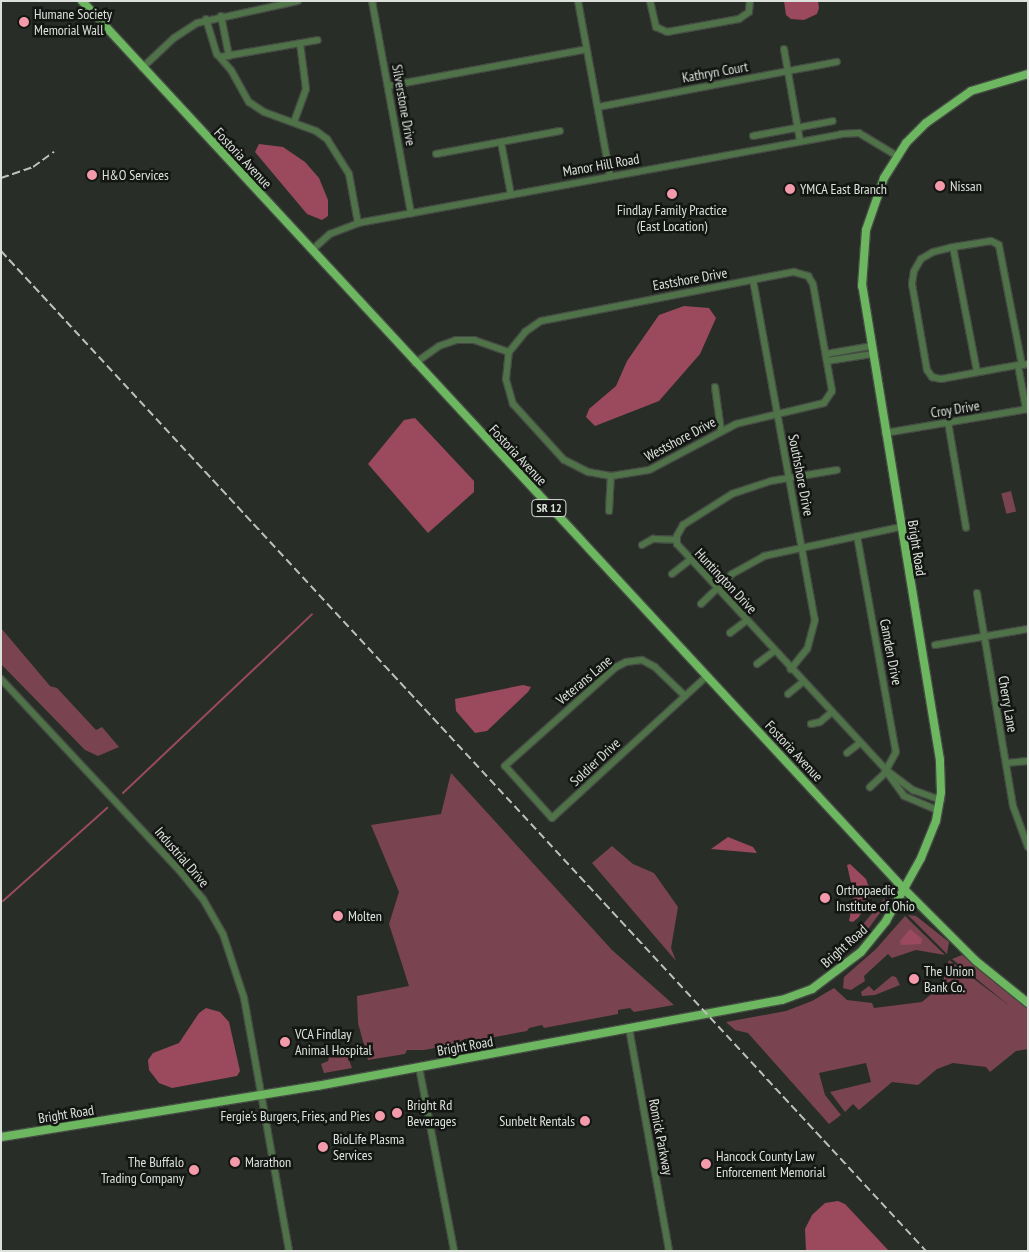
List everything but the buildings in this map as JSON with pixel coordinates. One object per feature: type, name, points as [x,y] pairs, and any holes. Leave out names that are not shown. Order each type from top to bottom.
[{"type":"main road","name":"Fostoria Avenue","points":[[82,1],[415,363],[905,890],[976,961],[1028,1003]]},
{"type":"main road","name":"Bright Road","points":[[1,1137],[260,1096],[782,1000],[812,989],[865,947],[886,921],[905,890],[927,846],[941,800],[940,760],[862,286],[864,244],[875,197],[897,156],[926,123],[959,98],[984,86],[1028,74]]},
{"type":"street","points":[[142,68],[181,32],[206,19],[298,1]]},
{"type":"street","name":"Silverstone Drive","points":[[372,1],[411,213]]},
{"type":"street","points":[[578,1],[610,176]]},
{"type":"street","points":[[650,1],[656,27],[667,32],[739,19],[749,12],[750,1]]},
{"type":"street","points":[[221,16],[229,56]]},
{"type":"street","points":[[206,19],[220,57],[252,105],[320,133],[340,158],[349,174],[358,223]]},
{"type":"street","points":[[220,57],[318,40]]},
{"type":"street","points":[[294,122],[306,89],[300,43]]},
{"type":"street","points":[[388,86],[587,49]]},
{"type":"street","points":[[784,49],[800,142]]},
{"type":"street","name":"Kathryn Court","points":[[598,107],[837,62]]},
{"type":"street","points":[[753,136],[834,121]]},
{"type":"street","points":[[436,154],[560,131]]},
{"type":"street","name":"Manor Hill Road","points":[[312,250],[330,234],[358,223],[800,142],[859,133],[897,156]]},
{"type":"street","points":[[501,142],[511,195]]},
{"type":"street","points":[[1024,364],[936,379],[927,370],[913,275],[924,256],[953,247],[986,242],[999,245],[1024,364],[1027,409]]},
{"type":"street","points":[[953,247],[977,372]]},
{"type":"street","name":"Eastshore Drive","points":[[509,352],[525,332],[549,318],[794,272],[808,276],[827,357]]},
{"type":"street","name":"Southshore Drive","points":[[753,280],[815,625],[807,649],[791,669]]},
{"type":"street","points":[[415,363],[439,346],[456,340],[474,340],[509,352]]},
{"type":"street","points":[[827,357],[872,350]]},
{"type":"street","name":"Westshore Drive","points":[[509,352],[507,388],[513,404],[523,419],[564,460],[588,472],[611,476],[650,470],[721,430],[828,400],[832,391],[827,357]]},
{"type":"street","points":[[1024,364],[1028,372]]},
{"type":"street","points":[[715,387],[721,430]]},
{"type":"street","name":"Croy Drive","points":[[886,432],[1027,409]]},
{"type":"street","points":[[948,422],[966,527]]},
{"type":"street","points":[[642,544],[653,538],[676,540],[683,526],[720,500],[758,485],[838,470]]},
{"type":"street","points":[[609,511],[611,476]]},
{"type":"street","points":[[701,604],[732,574],[756,560],[802,546],[901,527]]},
{"type":"street","name":"Camden Drive","points":[[857,536],[895,743],[895,757],[886,770]]},
{"type":"street","name":"Huntington Drive","points":[[676,540],[679,548],[886,770],[904,796],[939,810]]},
{"type":"street","points":[[672,574],[690,560]]},
{"type":"street","name":"Cherry Lane","points":[[977,592],[1016,819],[1028,847]]},
{"type":"street","points":[[730,633],[746,621]]},
{"type":"street","points":[[934,645],[1028,629]]},
{"type":"street","points":[[757,664],[774,651]]},
{"type":"street","name":"Veterans Lane","points":[[505,766],[616,667],[626,662],[642,660],[655,667],[685,696]]},
{"type":"street","name":"Soldier Drive","points":[[505,766],[552,818],[707,676]]},
{"type":"street","name":"Industrial Drive","points":[[1,679],[180,871],[210,910],[229,947],[242,985],[260,1096],[289,1251]]},
{"type":"street","points":[[788,694],[803,682]]},
{"type":"street","points":[[811,724],[832,712]]},
{"type":"street","points":[[847,753],[860,743]]},
{"type":"street","points":[[1006,763],[1028,761]]},
{"type":"street","points":[[870,787],[886,770]]},
{"type":"street","name":"Huntington Drive","points":[[886,770],[913,790],[941,800]]},
{"type":"street","name":"Romick Parkway","points":[[629,1028],[670,1251]]},
{"type":"street","points":[[419,1067],[454,1251]]},
{"type":"shaded area","points":[[784,1],[818,1],[819,8],[817,14],[804,20],[791,19],[786,15]]},
{"type":"shaded area","points":[[259,144],[283,147],[305,162],[319,178],[328,200],[328,216],[322,220],[307,214],[255,152]]},
{"type":"shaded area","points":[[684,306],[709,308],[716,318],[700,354],[659,401],[595,426],[586,417],[589,409],[616,386],[627,361],[659,315]]},
{"type":"shaded area","points":[[415,418],[474,481],[474,492],[428,533],[368,464],[404,420]]},
{"type":"shaded area","points":[[1011,491],[1016,511],[1006,514],[1001,493]]},
{"type":"shaded area","points":[[1,628],[50,686],[57,688],[96,730],[102,727],[119,747],[98,756],[85,750],[1,664]]},
{"type":"shaded area","points":[[523,685],[531,687],[528,692],[487,731],[475,733],[456,711],[455,699]]},
{"type":"shaded area","points":[[451,773],[612,950],[674,1005],[634,1012],[630,1008],[618,1010],[618,1014],[544,1028],[542,1025],[529,1028],[527,1031],[424,1050],[407,1050],[405,1054],[368,1060],[358,1023],[357,996],[409,986],[389,924],[399,892],[371,825],[441,814]]},
{"type":"shaded area","points":[[728,837],[753,847],[757,853],[711,849]]},
{"type":"shaded area","points":[[612,846],[633,864],[654,873],[678,907],[671,948],[676,961],[592,863]]},
{"type":"shaded area","points":[[850,864],[866,879],[871,893],[859,917],[853,922],[849,921],[854,896],[847,865]]},
{"type":"shaded area","points":[[884,899],[888,902],[860,940],[836,961],[826,961],[845,946]]},
{"type":"shaded area","points":[[908,915],[916,916],[949,942],[947,954]]},
{"type":"shaded area","points":[[905,916],[945,955],[916,950],[892,958],[888,954],[864,976],[865,981],[851,990],[843,988],[844,977],[876,949]]},
{"type":"shaded area","points":[[910,929],[922,939],[921,944],[901,945],[900,941]]},
{"type":"shaded area","points":[[962,955],[1028,1008],[1028,1049],[1016,1051],[990,1072],[986,1067],[953,1063],[937,1069],[918,1085],[892,1082],[859,1110],[853,1104],[845,1112],[830,1092],[871,1082],[866,1063],[819,1073],[825,1095],[841,1115],[829,1124],[748,1033],[735,1030],[726,1022],[786,1011],[812,1001],[834,988],[847,1000],[872,1003],[874,1008],[922,1002],[942,985],[949,960],[1011,1007],[952,959]]},
{"type":"shaded area","points":[[892,976],[896,977],[900,985],[875,995],[862,996],[861,992],[869,986],[874,991]]},
{"type":"shaded area","points":[[206,1008],[220,1012],[229,1022],[240,1071],[237,1076],[172,1088],[159,1083],[149,1070],[148,1060],[153,1053],[179,1043],[199,1013]]},
{"type":"shaded area","points":[[346,1052],[352,1068],[324,1073],[321,1064],[328,1061],[330,1055]]},
{"type":"shaded area","points":[[838,1201],[845,1204],[889,1251],[806,1251],[805,1229],[812,1215],[825,1203]]},
{"type":"waterway","points":[[123,793],[312,614]]},
{"type":"waterway","points":[[3,901],[107,808]]},
{"type":"railway","points":[[1,178],[33,167],[54,152]]},
{"type":"railway","points":[[1,251],[926,1251]]},
{"type":"place","name":"Humane Society Memorial Wall","points":[[24,22]]},
{"type":"place","name":"H&O Services","points":[[92,175]]},
{"type":"place","name":"Nissan","points":[[940,186]]},
{"type":"place","name":"YMCA East Branch","points":[[790,189]]},
{"type":"place","name":"Findlay Family Practice (East Location)","points":[[672,194]]},
{"type":"place","name":"Orthopaedic Institute of Ohio","points":[[825,898]]},
{"type":"place","name":"Molten","points":[[338,916]]},
{"type":"place","name":"The Union Bank Co.","points":[[914,979]]},
{"type":"place","name":"VCA Findlay Animal Hospital","points":[[285,1042]]},
{"type":"place","name":"Bright Rd Beverages","points":[[397,1113]]},
{"type":"place","name":"Fergie's Burgers, Fries, and Pies","points":[[380,1116]]},
{"type":"place","name":"Sunbelt Rentals","points":[[585,1121]]},
{"type":"place","name":"BioLife Plasma Services","points":[[323,1147]]},
{"type":"place","name":"Marathon","points":[[235,1162]]},
{"type":"place","name":"Hancock County Law Enforcement Memorial","points":[[706,1164]]},
{"type":"place","name":"The Buffalo Trading Company","points":[[194,1170]]}]
